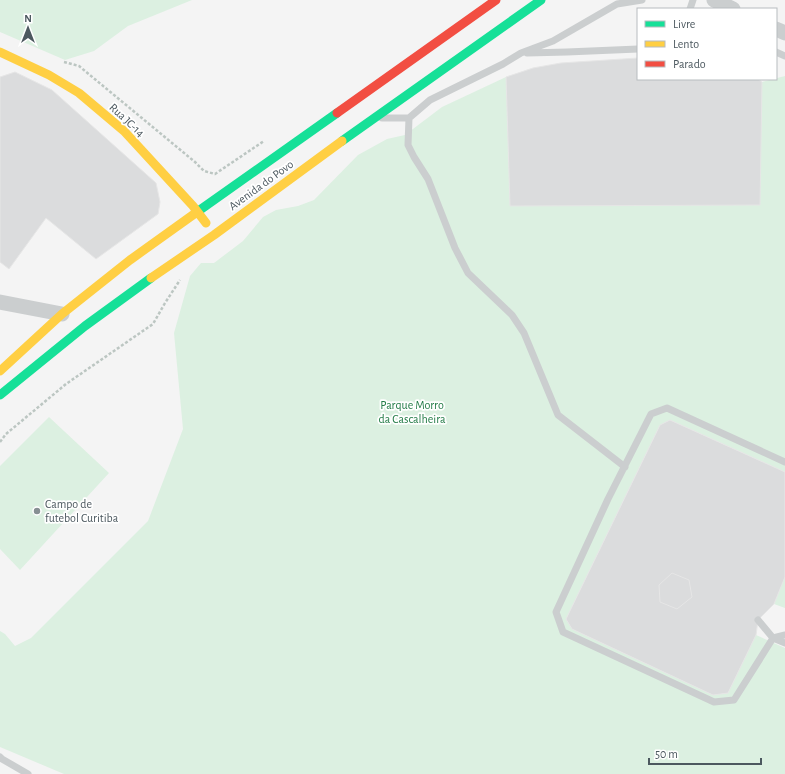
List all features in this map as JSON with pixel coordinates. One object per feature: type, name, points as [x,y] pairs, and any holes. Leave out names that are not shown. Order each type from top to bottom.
[{"type":"main road","name":"Avenida do Povo","points":[[0,371],[62,314],[130,260],[496,0]]},
{"type":"main road","name":"Avenida do Povo","points":[[0,395],[84,326],[146,281],[214,235],[372,119],[541,0]]},
{"type":"main road","name":"Rua JC-14","points":[[0,52],[49,75],[79,93],[124,132],[197,212],[214,235]]},
{"type":"street","points":[[714,0],[731,8]]},
{"type":"street","points":[[0,302],[62,314]]},
{"type":"lane","points":[[372,119],[409,118],[430,100],[503,64],[521,53],[553,41],[617,4],[642,0]]},
{"type":"lane","points":[[521,53],[637,49]]},
{"type":"lane","points":[[409,118],[408,145],[428,178],[455,248],[468,273],[512,316],[524,333],[558,415],[625,467]]},
{"type":"lane","points":[[785,462],[667,408],[651,414],[608,500],[556,612],[563,632],[714,702],[734,700],[773,638],[785,634]]},
{"type":"lane","points":[[758,620],[773,638],[785,643]]},
{"type":"lane","points":[[0,757],[28,774]]},
{"type":"path","points":[[58,60],[80,66],[204,171],[215,174],[267,139]]},
{"type":"path","points":[[0,442],[6,434],[66,384],[153,324],[180,279]]},
{"type":"green space","points":[[0,0],[192,0],[128,26],[94,51],[65,60],[0,32]]},
{"type":"green space","name":"Parque Morro da Cascalheira","points":[[785,76],[785,472],[670,420],[660,425],[566,619],[572,629],[713,695],[728,693],[756,635],[785,648],[785,774],[64,774],[0,747],[0,631],[5,634],[15,646],[31,638],[148,521],[183,429],[174,333],[190,276],[201,263],[214,263],[243,241],[263,217],[276,210],[298,206],[314,200],[358,155],[387,139],[405,135],[442,107],[506,77],[762,82],[777,80],[777,78]]},
{"type":"green space","name":"Campo de futebol Curitiba","points":[[49,417],[109,473],[20,570],[0,549],[0,466]]},
{"type":"green space","points":[[785,577],[785,608],[774,604]]},
{"type":"building","points":[[637,58],[637,80],[759,80],[762,82],[760,205],[510,206],[506,77],[533,68],[561,63]]},
{"type":"building","points":[[15,72],[52,90],[156,183],[160,202],[158,214],[96,259],[46,218],[9,269],[0,262],[0,77]]},
{"type":"building","points":[[670,420],[785,472],[785,577],[774,604],[758,620],[756,635],[728,693],[713,695],[572,629],[566,619],[660,425]]},
{"type":"building","points":[[672,573],[689,580],[692,597],[677,609],[660,602],[659,585]]},
{"type":"traffic: fast","points":[[342,141],[541,0]]},
{"type":"traffic: fast","points":[[197,212],[337,113]]},
{"type":"traffic: fast","points":[[0,395],[85,326],[151,278]]},
{"type":"traffic: slow","points":[[0,52],[49,75],[79,93],[124,131],[193,206],[206,223]]},
{"type":"traffic: slow","points":[[151,278],[214,235],[342,141]]},
{"type":"traffic: slow","points":[[0,371],[62,314],[130,260],[197,212]]},
{"type":"traffic: jam","points":[[337,113],[496,0]]},
{"type":"place","name":"Campo de futebol Curitiba","points":[[37,511]]}]
